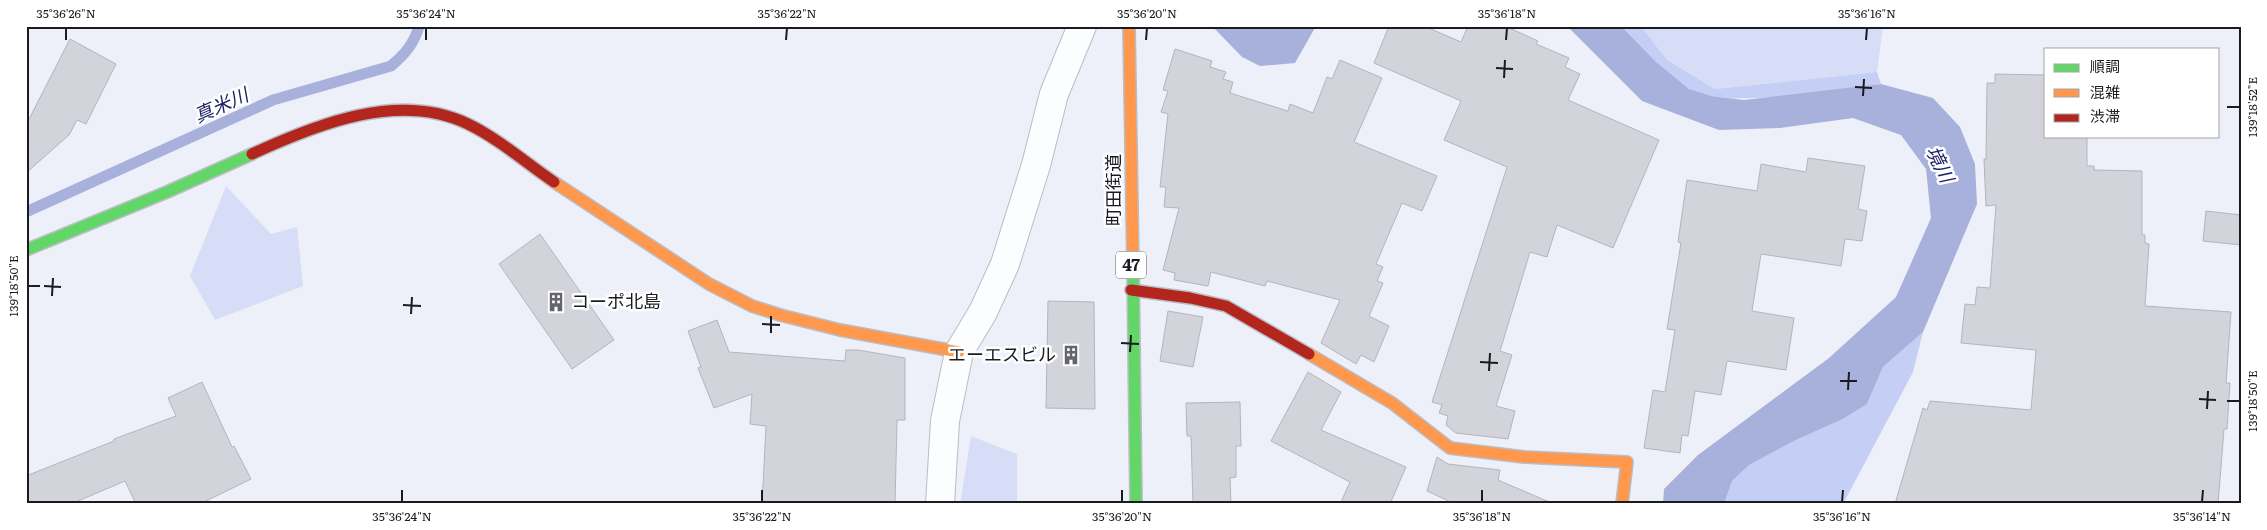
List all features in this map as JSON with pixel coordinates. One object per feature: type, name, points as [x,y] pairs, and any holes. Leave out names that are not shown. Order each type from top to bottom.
[{"type":"street","points":[[940,504],[945,421],[959,352],[983,312],[1005,264],[1036,165],[1054,94],[1082,26]]},
{"type":"street","name":"町田街道","points":[[1129,26],[1132,133],[1131,290],[1136,504]]},
{"type":"street","points":[[26,250],[188,183],[290,136],[328,122],[389,111],[425,110],[465,121],[496,139],[552,182],[724,293],[756,307],[824,326],[959,352]]},
{"type":"street","points":[[1131,290],[1190,298],[1226,306],[1392,402],[1450,448],[1524,457],[1626,462],[1622,504]]},
{"type":"shaded area","points":[[1621,26],[1641,26],[1667,60],[1715,89],[1877,72],[1881,84],[1810,94],[1753,98],[1727,98],[1705,95],[1688,88],[1670,75]]},
{"type":"shaded area","points":[[1641,26],[1883,26],[1877,72],[1715,89],[1667,60]]},
{"type":"shaded area","points":[[226,186],[271,234],[297,227],[303,286],[215,320],[190,276]]},
{"type":"shaded area","points":[[1923,332],[1913,372],[1843,504],[1724,504],[1732,481],[1749,465],[1796,440],[1843,419],[1867,404],[1883,367]]},
{"type":"shaded area","points":[[971,436],[1017,454],[1017,504],[960,504]]},
{"type":"water","points":[[1212,26],[1316,26],[1295,63],[1260,66],[1242,57]]},
{"type":"water","name":"境川","points":[[1567,26],[1621,26],[1656,62],[1689,89],[1711,96],[1744,100],[1881,84],[1933,98],[1960,127],[1975,164],[1977,204],[1923,332],[1883,367],[1867,404],[1843,419],[1796,440],[1749,465],[1732,481],[1724,504],[1663,504],[1664,489],[1698,455],[1829,358],[1896,297],[1931,218],[1926,169],[1901,135],[1853,118],[1780,128],[1719,130],[1642,101]]},
{"type":"building","points":[[1389,26],[1424,26],[1461,42],[1468,26],[1505,26],[1538,41],[1536,44],[1569,58],[1565,67],[1580,74],[1568,100],[1659,140],[1613,248],[1557,225],[1547,257],[1530,252],[1500,351],[1512,355],[1496,406],[1515,411],[1508,439],[1456,433],[1446,425],[1448,416],[1439,413],[1442,405],[1432,402],[1507,167],[1444,140],[1461,101],[1374,63]]},
{"type":"building","points":[[70,39],[116,64],[86,124],[77,120],[69,135],[26,173],[26,125]]},
{"type":"building","points":[[1175,49],[1212,61],[1210,67],[1226,72],[1223,79],[1233,82],[1230,93],[1288,111],[1290,104],[1313,113],[1327,77],[1332,79],[1340,60],[1382,78],[1354,142],[1437,176],[1422,211],[1402,203],[1376,264],[1383,267],[1377,281],[1383,283],[1369,316],[1389,326],[1374,362],[1361,355],[1356,364],[1321,343],[1340,300],[1267,281],[1265,286],[1211,272],[1208,286],[1174,280],[1175,273],[1163,270],[1179,208],[1164,207],[1166,187],[1160,187],[1168,114],[1161,112],[1168,91],[1163,90]]},
{"type":"building","points":[[1995,74],[2044,75],[2044,138],[2087,138],[2087,166],[2094,166],[2094,170],[2142,171],[2142,235],[2145,235],[2145,243],[2149,244],[2145,306],[2231,312],[2226,383],[2230,383],[2227,429],[2224,429],[2218,504],[1895,504],[1923,408],[1927,410],[1930,401],[2031,410],[2036,350],[1961,343],[1965,304],[1975,305],[1977,287],[1990,288],[1996,205],[1986,206],[1984,159],[1986,159],[1987,83],[1995,83]]},
{"type":"building","points":[[1808,158],[1865,166],[1858,209],[1867,211],[1862,241],[1845,239],[1841,266],[1761,254],[1752,311],[1794,318],[1786,370],[1727,361],[1721,395],[1695,391],[1688,436],[1682,435],[1680,453],[1644,448],[1653,390],[1665,392],[1675,330],[1667,329],[1681,243],[1678,242],[1687,180],[1757,191],[1761,164],[1806,172]]},
{"type":"building","points":[[2206,211],[2241,215],[2241,245],[2203,241]]},
{"type":"building","name":"コーポ北島","points":[[540,234],[614,340],[572,369],[499,264]]},
{"type":"building","name":"エーエスビル","points":[[1048,301],[1094,302],[1095,409],[1046,408]]},
{"type":"building","points":[[1168,311],[1203,317],[1193,367],[1160,361]]},
{"type":"building","points":[[717,320],[729,352],[845,361],[846,350],[858,350],[905,358],[905,420],[897,420],[895,504],[762,504],[766,426],[750,424],[752,394],[714,408],[698,368],[701,367],[688,331]]},
{"type":"building","points":[[1308,372],[1341,392],[1321,430],[1406,467],[1390,504],[1340,504],[1350,482],[1271,441]]},
{"type":"building","points":[[202,382],[232,447],[234,446],[251,479],[200,504],[136,504],[125,481],[71,504],[26,504],[26,476],[114,441],[114,439],[176,416],[168,398]]},
{"type":"building","points":[[1240,402],[1241,446],[1236,446],[1236,477],[1230,478],[1231,504],[1193,504],[1191,436],[1187,436],[1186,403]]},
{"type":"building","points":[[1437,457],[1448,464],[1500,470],[1498,480],[1554,504],[1455,504],[1427,491]]},
{"type":"waterway","name":"真米川","points":[[26,212],[273,100],[391,66],[408,48],[419,26]]},
{"type":"traffic: fast","points":[[26,250],[167,192],[252,154]]},
{"type":"traffic: fast","points":[[1133,268],[1136,504]]},
{"type":"traffic: slow","points":[[1129,26],[1133,268]]},
{"type":"traffic: slow","points":[[554,182],[709,284],[752,306],[840,330],[959,352]]},
{"type":"traffic: slow","points":[[1309,354],[1392,403],[1450,448],[1524,457],[1627,462],[1622,504]]},
{"type":"traffic: jam","points":[[252,154],[303,132],[358,115],[386,111],[414,111],[442,115],[468,124],[501,144],[554,182]]},
{"type":"traffic: jam","points":[[1131,290],[1190,298],[1226,306],[1309,354]]},
{"type":"place","name":"コーポ北島","points":[[556,302]]},
{"type":"place","name":"エーエスビル","points":[[1071,355]]}]
